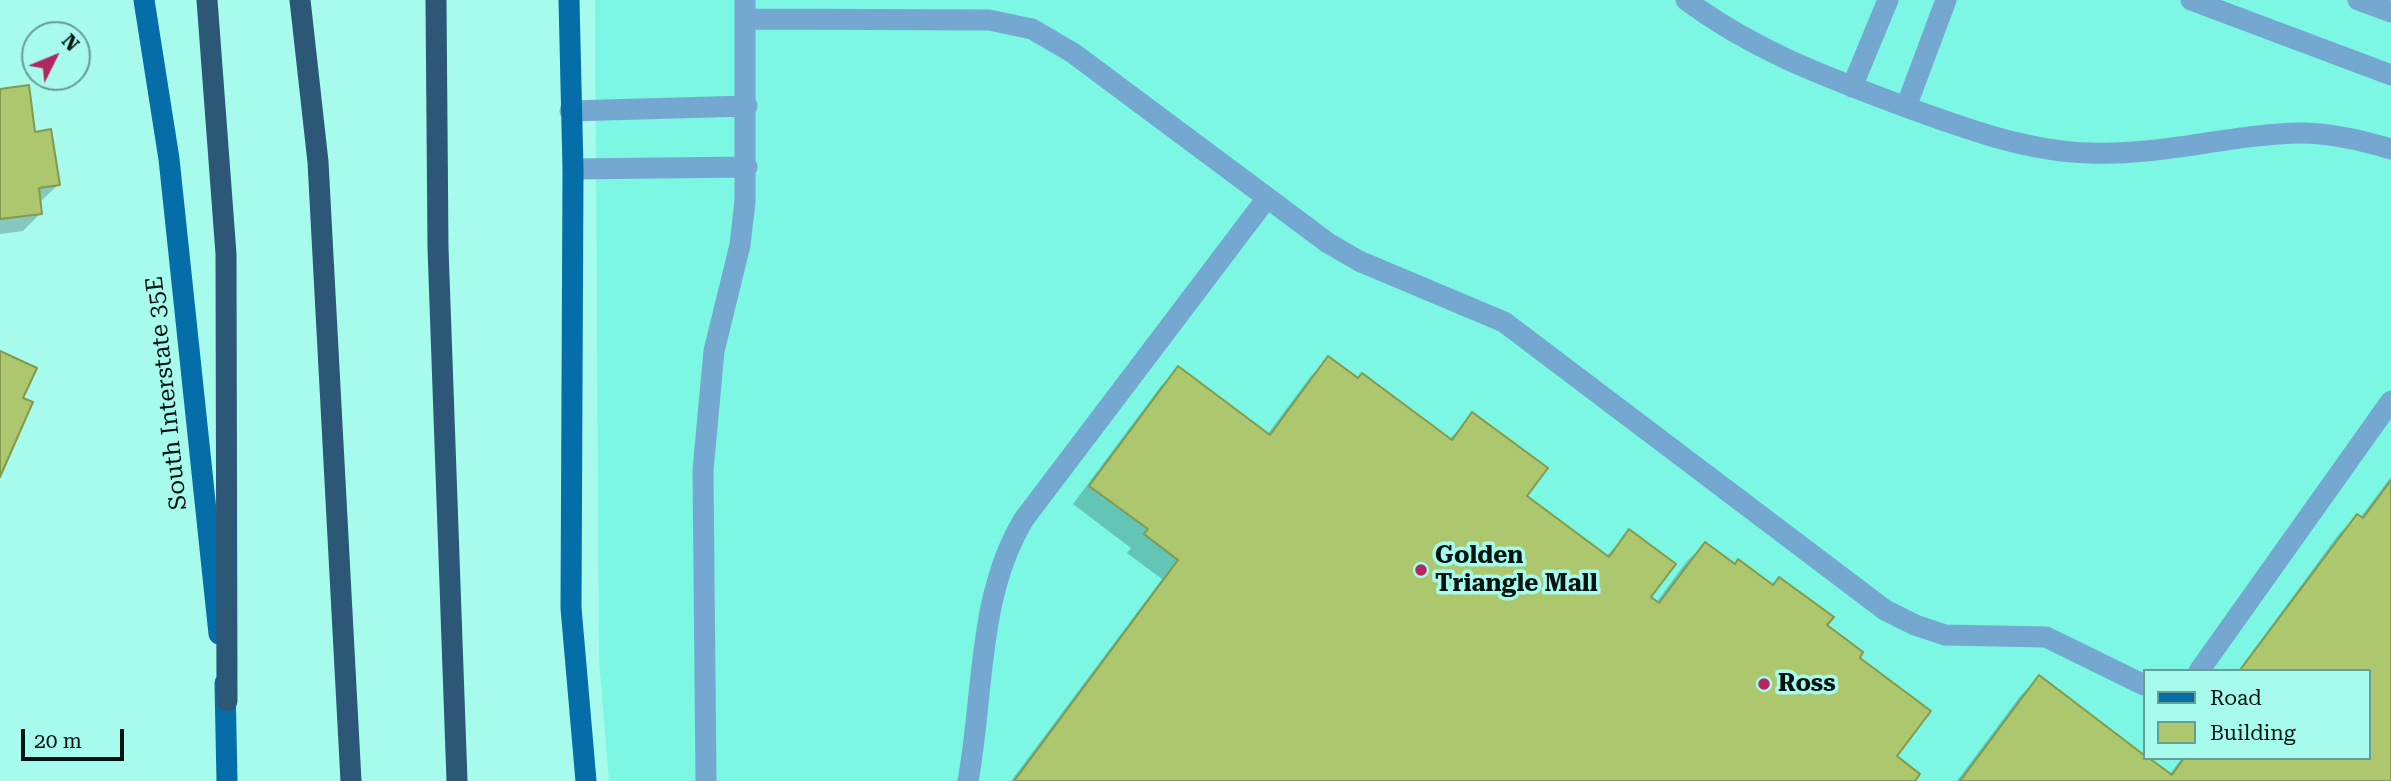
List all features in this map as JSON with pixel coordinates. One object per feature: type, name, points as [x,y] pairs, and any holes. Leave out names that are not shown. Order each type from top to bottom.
[{"type":"highway","points":[[207,0],[226,254],[227,701]]},
{"type":"highway","points":[[300,0],[318,162],[351,781]]},
{"type":"highway","points":[[436,0],[438,248],[457,781]]},
{"type":"highway","points":[[454,684],[466,781]]},
{"type":"main road","name":"South Interstate 35E","points":[[144,0],[169,159],[227,701],[227,781]]},
{"type":"main road","points":[[569,0],[573,169],[571,608],[586,781]]},
{"type":"street","points":[[1686,0],[1763,50],[1977,133],[2031,146],[2090,153],[2149,151],[2304,133],[2391,149]]},
{"type":"street","points":[[1852,86],[1888,0]]},
{"type":"street","points":[[1906,107],[1946,0]]},
{"type":"street","points":[[2191,0],[2391,75]]},
{"type":"street","points":[[2357,0],[2391,12]]},
{"type":"street","points":[[706,781],[703,470],[714,351],[740,245],[747,167],[746,9],[989,20],[1031,29],[1073,53],[1266,198],[1359,261],[1504,322],[1885,610],[1915,625],[1945,635],[2046,637],[2142,684]]},
{"type":"street","points":[[570,111],[747,107]]},
{"type":"street","points":[[573,169],[747,167]]},
{"type":"street","points":[[968,781],[990,610],[1000,566],[1009,544],[1024,519],[1266,198]]},
{"type":"street","points":[[2200,669],[2391,401]]},
{"type":"shaded area","name":"Golden Triangle Mall","points":[[595,0],[2391,0],[2391,781],[609,781],[599,661]]},
{"type":"building","points":[[21,86],[21,91],[30,91],[35,132],[51,129],[60,185],[39,188],[42,214],[0,219],[0,89]]},
{"type":"building","points":[[0,351],[37,368],[23,398],[33,402],[0,477]]},
{"type":"building","name":"Golden Triangle Mall","points":[[1328,356],[1358,378],[1362,373],[1452,440],[1472,412],[1548,468],[1527,496],[1609,557],[1629,529],[1676,564],[1651,597],[1659,603],[1705,542],[1735,564],[1738,559],[1773,585],[1779,577],[1834,617],[1827,625],[1863,652],[1860,658],[1931,711],[1897,756],[1920,774],[1915,781],[1014,781],[1178,560],[1144,534],[1148,529],[1089,486],[1178,366],[1270,435]]},
{"type":"building","points":[[2391,480],[2391,781],[1960,781],[2039,675],[2142,753],[2142,760],[2152,760],[2172,775],[2183,760],[2370,760],[2370,669],[2241,669],[2357,514],[2363,518]]},
{"type":"place","name":"Golden Triangle Mall","points":[[1421,570]]},
{"type":"place","name":"Ross","points":[[1764,684]]}]
